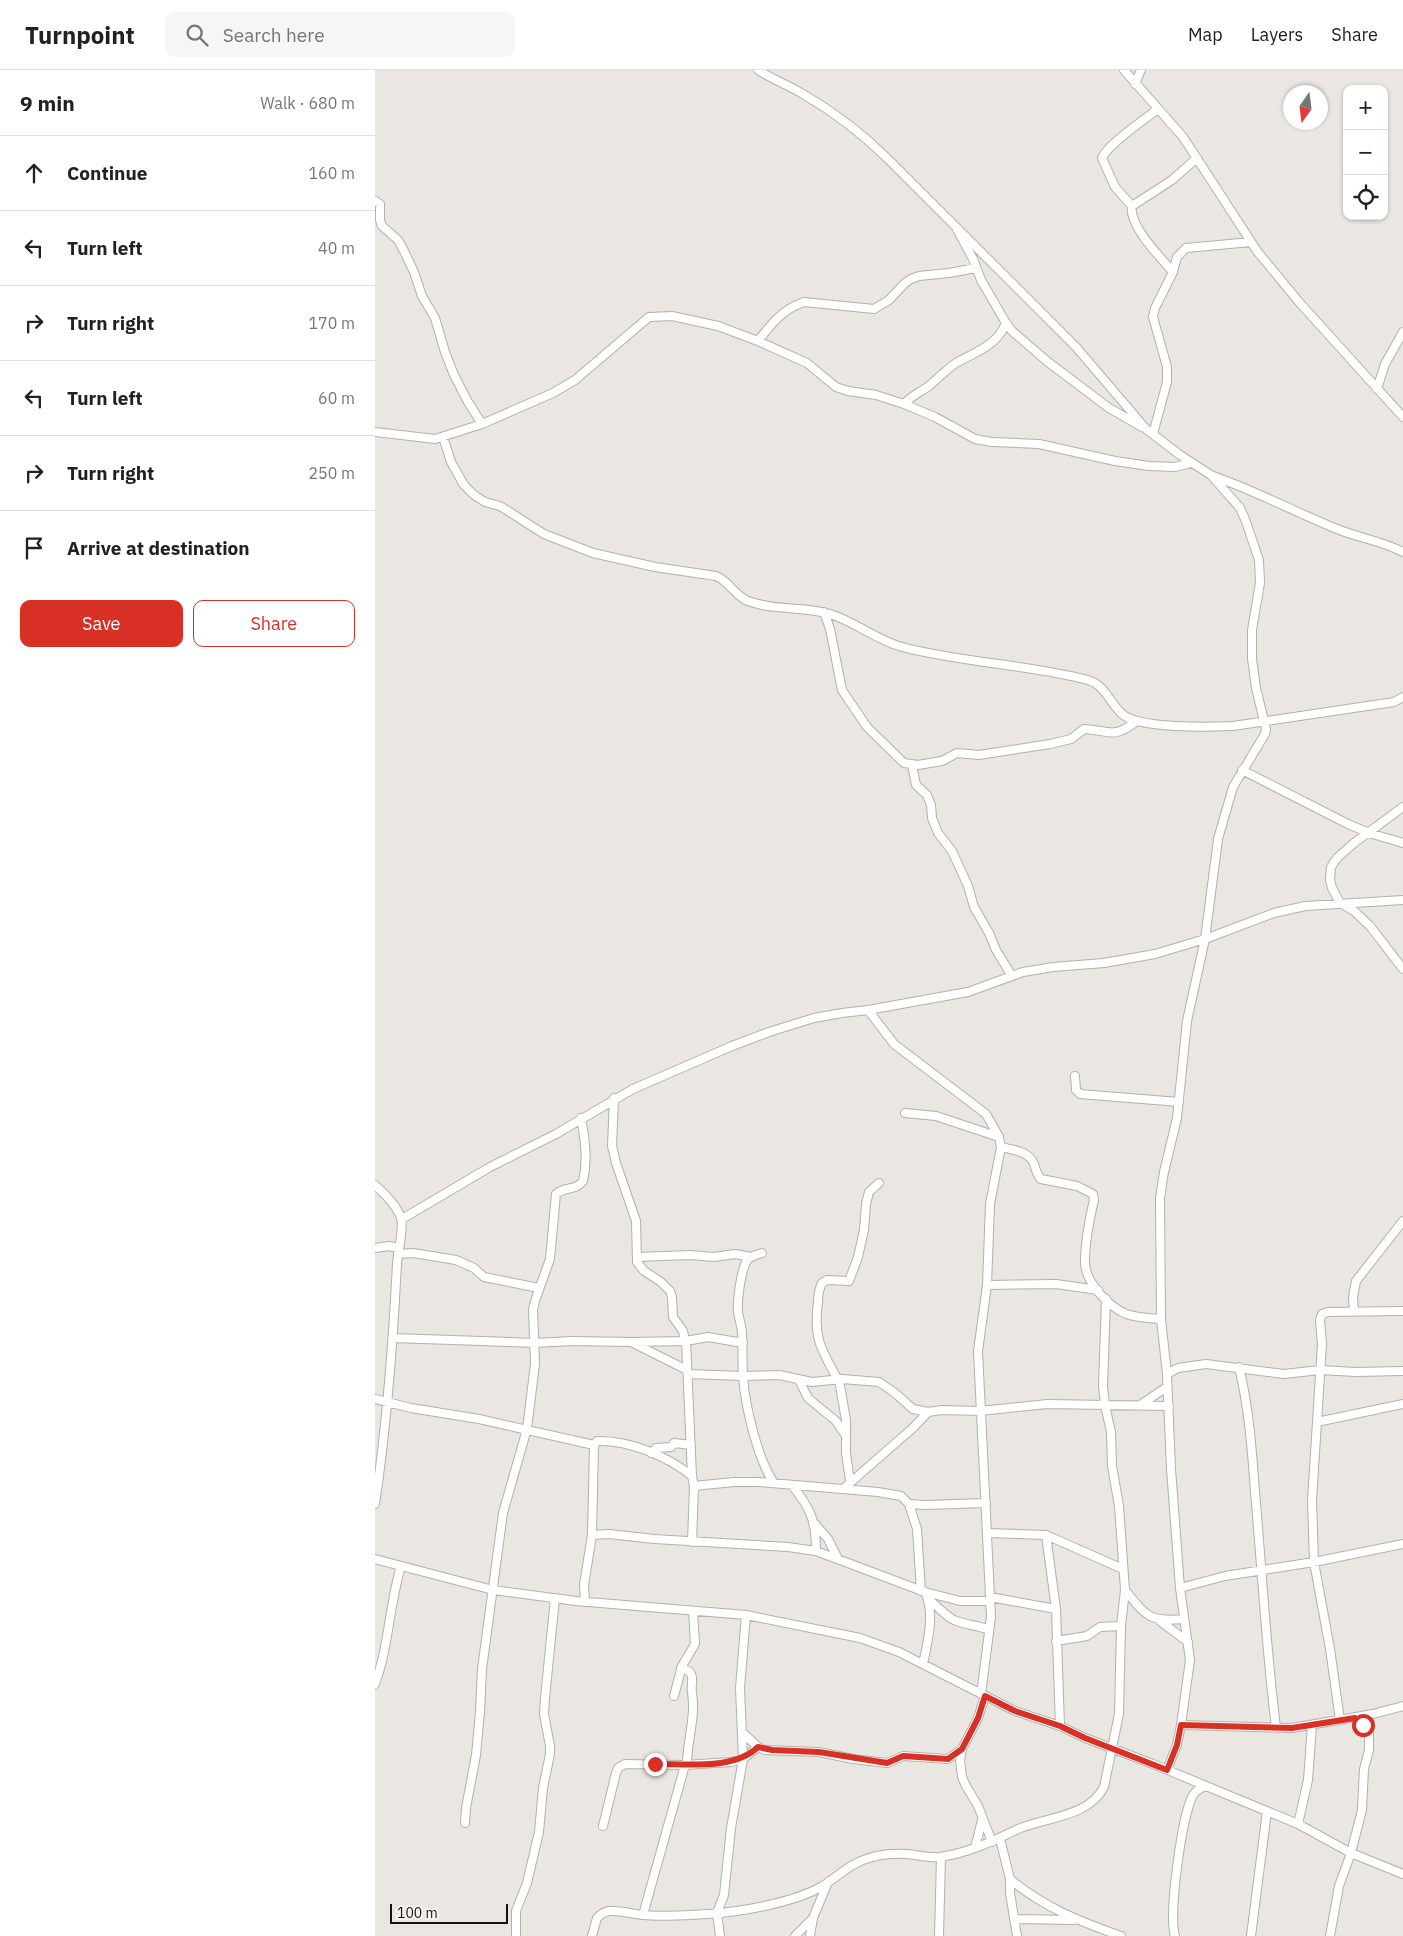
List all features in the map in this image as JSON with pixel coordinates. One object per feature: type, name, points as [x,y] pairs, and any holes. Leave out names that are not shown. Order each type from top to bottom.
[{"type":"street","points":[[758,70],[803,94],[866,137],[1077,348],[1146,429]]},
{"type":"street","points":[[1124,70],[1183,137],[1251,242],[1299,302],[1403,417]]},
{"type":"street","points":[[1135,84],[1141,70]]},
{"type":"street","points":[[1158,109],[1128,132],[1103,154],[1102,158],[1115,187],[1132,206],[1131,211],[1138,228],[1173,272]]},
{"type":"street","points":[[1132,206],[1172,180],[1197,158]]},
{"type":"street","points":[[375,201],[379,204],[382,226],[398,240],[407,256],[422,296],[435,318],[454,375],[482,424]]},
{"type":"street","points":[[955,225],[981,280],[1006,324],[1048,362],[1109,408],[1146,429],[1191,463],[1211,475],[1246,487],[1339,530],[1378,540],[1403,552]]},
{"type":"street","points":[[1153,434],[1167,382],[1167,367],[1153,318],[1155,308],[1173,272],[1177,257],[1186,248],[1251,242]]},
{"type":"street","points":[[758,341],[778,316],[804,302],[874,309],[889,300],[911,279],[919,276],[976,268]]},
{"type":"street","points":[[375,432],[427,438],[443,437],[482,424],[553,393],[575,380],[649,317],[672,316],[690,318],[719,326],[758,341],[807,363],[836,387],[847,391],[875,395],[905,404],[975,438],[992,442],[1039,444],[1091,456],[1149,466],[1175,467],[1191,463]]},
{"type":"street","points":[[905,404],[910,397],[928,387],[948,369],[989,345],[1003,332],[1006,324]]},
{"type":"street","points":[[1377,389],[1385,364],[1403,332]]},
{"type":"street","points":[[443,437],[451,462],[464,485],[474,496],[499,506],[544,534],[603,556],[690,574],[716,576],[722,579],[738,595],[750,602],[824,612],[858,626],[882,641],[903,647],[1004,663],[1091,681],[1103,690],[1121,714],[1137,721],[1208,728],[1399,702],[1403,698]]},
{"type":"street","points":[[1167,1770],[1177,1745],[1181,1725],[1189,1660],[1171,1469],[1167,1374],[1161,1319],[1160,1198],[1177,1118],[1187,1021],[1205,939],[1218,839],[1233,787],[1263,739],[1266,729],[1251,659],[1252,630],[1260,583],[1259,560],[1240,508],[1211,475]]},
{"type":"street","points":[[824,612],[830,629],[842,690],[867,727],[901,761],[912,765],[942,761],[957,753],[979,755],[1050,744],[1071,739],[1084,729],[1112,733],[1126,730],[1137,721]]},
{"type":"street","points":[[912,765],[916,785],[927,795],[931,805],[932,818],[938,833],[952,851],[968,886],[974,907],[1012,976]]},
{"type":"street","points":[[1242,770],[1369,833],[1403,843]]},
{"type":"street","points":[[1403,807],[1354,843],[1337,858],[1331,867],[1332,888],[1340,903],[1354,911],[1371,926],[1403,969]]},
{"type":"street","points":[[402,1219],[490,1166],[556,1134],[615,1098],[731,1046],[769,1032],[841,1012],[868,1010],[968,992],[1012,976],[1053,967],[1104,963],[1155,954],[1205,939],[1273,913],[1305,906],[1403,900]]},
{"type":"street","points":[[868,1010],[894,1044],[986,1114],[999,1137],[1001,1147],[990,1204],[987,1285],[978,1351],[988,1533],[989,1630],[983,1695],[978,1718],[962,1749],[960,1760],[962,1777],[978,1806],[982,1820],[996,1840],[1010,1879],[1010,1893],[1017,1936]]},
{"type":"street","points":[[1075,1076],[1076,1090],[1080,1094],[1179,1102]]},
{"type":"street","points":[[615,1098],[612,1146],[636,1221],[639,1266],[670,1291],[673,1317],[683,1331],[686,1341],[694,1486],[691,1542]]},
{"type":"street","points":[[905,1113],[936,1116],[999,1137]]},
{"type":"street","points":[[465,1822],[465,1808],[476,1755],[482,1669],[503,1513],[527,1429],[535,1364],[533,1309],[550,1259],[556,1194],[564,1189],[575,1188],[583,1181],[585,1142],[581,1118]]},
{"type":"street","points":[[1001,1147],[1029,1156],[1038,1177],[1041,1179],[1077,1186],[1093,1194],[1085,1262],[1087,1276],[1106,1299],[1128,1315],[1161,1319]]},
{"type":"street","points":[[850,1481],[846,1453],[846,1420],[838,1380],[817,1337],[815,1321],[818,1293],[822,1283],[827,1280],[849,1281],[858,1256],[864,1230],[869,1192],[879,1183]]},
{"type":"street","points":[[375,1185],[398,1211],[402,1219],[398,1251],[393,1338],[375,1504]]},
{"type":"street","points":[[1354,1312],[1353,1297],[1356,1281],[1403,1221]]},
{"type":"street","points":[[375,1248],[381,1246],[398,1251],[456,1260],[474,1268],[484,1277],[539,1288]]},
{"type":"street","points":[[762,1253],[751,1257],[746,1262],[738,1304],[743,1343],[745,1397],[757,1446],[769,1476],[774,1483]]},
{"type":"street","points":[[637,1257],[690,1255],[714,1257],[735,1254],[751,1257]]},
{"type":"street","points":[[987,1285],[1055,1284],[1098,1290]]},
{"type":"street","points":[[592,1936],[597,1918],[607,1911],[643,1915],[717,1913],[780,1902],[813,1890],[856,1862],[895,1853],[941,1857],[975,1848],[1019,1829],[1067,1814],[1101,1794],[1119,1714],[1121,1626],[1125,1590],[1119,1506],[1112,1466],[1111,1432],[1105,1405],[1103,1361],[1106,1299]]},
{"type":"street","points":[[1340,1720],[1330,1649],[1314,1562],[1312,1500],[1322,1344],[1319,1320],[1322,1314],[1328,1312],[1403,1311]]},
{"type":"street","points":[[393,1338],[535,1343],[572,1340],[686,1341],[708,1337],[743,1343]]},
{"type":"street","points":[[631,1342],[687,1372],[743,1376],[779,1375],[812,1382],[838,1380],[879,1382],[913,1409],[928,1412],[942,1410],[980,1411],[1047,1404],[1141,1404],[1169,1406]]},
{"type":"street","points":[[1167,1374],[1178,1368],[1196,1364],[1239,1367],[1284,1374],[1320,1370],[1356,1372],[1403,1371]]},
{"type":"street","points":[[1239,1367],[1246,1398],[1262,1570],[1267,1660],[1276,1728]]},
{"type":"street","points":[[799,1380],[808,1398],[836,1421],[846,1436]]},
{"type":"street","points":[[1141,1404],[1167,1387]]},
{"type":"street","points":[[375,1399],[527,1429],[594,1445]]},
{"type":"street","points":[[1317,1422],[1403,1404]]},
{"type":"street","points":[[843,1489],[914,1427],[928,1412]]},
{"type":"street","points":[[585,1602],[584,1584],[592,1535],[594,1445],[597,1441],[605,1441],[651,1452],[677,1464],[692,1476]]},
{"type":"street","points":[[651,1452],[656,1448],[671,1447],[673,1444],[691,1445]]},
{"type":"street","points":[[694,1486],[734,1482],[774,1483],[901,1496],[909,1504],[917,1530],[929,1630],[923,1664]]},
{"type":"street","points":[[793,1485],[811,1512],[815,1524],[816,1551]]},
{"type":"street","points":[[909,1504],[986,1503]]},
{"type":"street","points":[[815,1524],[828,1539],[838,1559]]},
{"type":"street","points":[[988,1533],[1046,1535],[1123,1569]]},
{"type":"street","points":[[592,1535],[609,1534],[816,1551],[925,1594],[960,1601],[990,1599],[1056,1609]]},
{"type":"street","points":[[1046,1535],[1056,1609],[1060,1726]]},
{"type":"street","points":[[1181,1588],[1225,1576],[1314,1562],[1403,1544]]},
{"type":"street","points":[[375,1560],[493,1590],[585,1602],[746,1615],[860,1638],[899,1652],[1015,1711],[1060,1726],[1297,1824],[1351,1853],[1403,1874]]},
{"type":"street","points":[[375,1684],[385,1650],[392,1600],[401,1566]]},
{"type":"street","points":[[1125,1590],[1149,1616],[1188,1642]]},
{"type":"street","points":[[925,1594],[947,1616],[955,1620],[976,1624],[989,1630]]},
{"type":"street","points":[[516,1936],[516,1911],[527,1883],[539,1832],[543,1788],[550,1754],[544,1714],[555,1598]]},
{"type":"street","points":[[674,1696],[681,1668],[695,1644],[693,1611]]},
{"type":"street","points":[[719,1936],[717,1913],[724,1895],[731,1828],[743,1759],[740,1688],[746,1615]]},
{"type":"street","points":[[1159,1621],[1185,1619]]},
{"type":"street","points":[[1056,1641],[1087,1636],[1100,1627],[1121,1626]]},
{"type":"street","points":[[643,1915],[686,1765],[695,1700],[692,1692],[694,1680],[688,1670],[681,1668]]},
{"type":"street","points":[[1181,1725],[1292,1728],[1355,1718],[1403,1706]]},
{"type":"street","points":[[1330,1936],[1339,1886],[1351,1853],[1362,1810],[1364,1769],[1369,1750],[1369,1730],[1373,1714]]},
{"type":"street","points":[[1355,1718],[1369,1730]]},
{"type":"street","points":[[1297,1824],[1308,1780],[1312,1725]]},
{"type":"street","points":[[743,1733],[758,1747],[772,1750],[819,1752],[887,1763],[903,1756],[948,1759],[962,1749]]},
{"type":"street","points":[[603,1826],[618,1768],[631,1763],[686,1765],[731,1762],[743,1759],[758,1747]]},
{"type":"street","points":[[1175,1936],[1173,1905],[1184,1825],[1193,1796],[1196,1791],[1205,1786]]},
{"type":"street","points":[[1251,1936],[1267,1812]]},
{"type":"street","points":[[975,1848],[982,1820]]},
{"type":"street","points":[[939,1936],[941,1857]]},
{"type":"street","points":[[1010,1879],[1033,1897],[1076,1920],[1121,1936]]},
{"type":"street","points":[[810,1936],[813,1918],[828,1882]]},
{"type":"street","points":[[795,1936],[813,1918]]},
{"type":"street","points":[[1014,1919],[1076,1920]]},
{"type":"route","points":[[655,1764],[685,1765],[731,1762],[743,1759],[758,1747],[765,1750],[819,1752],[887,1763],[901,1756],[948,1759],[962,1749],[978,1718],[985,1696],[1015,1711],[1060,1726],[1085,1738],[1167,1770],[1177,1745],[1181,1725],[1292,1728],[1355,1718],[1363,1725]]}]
